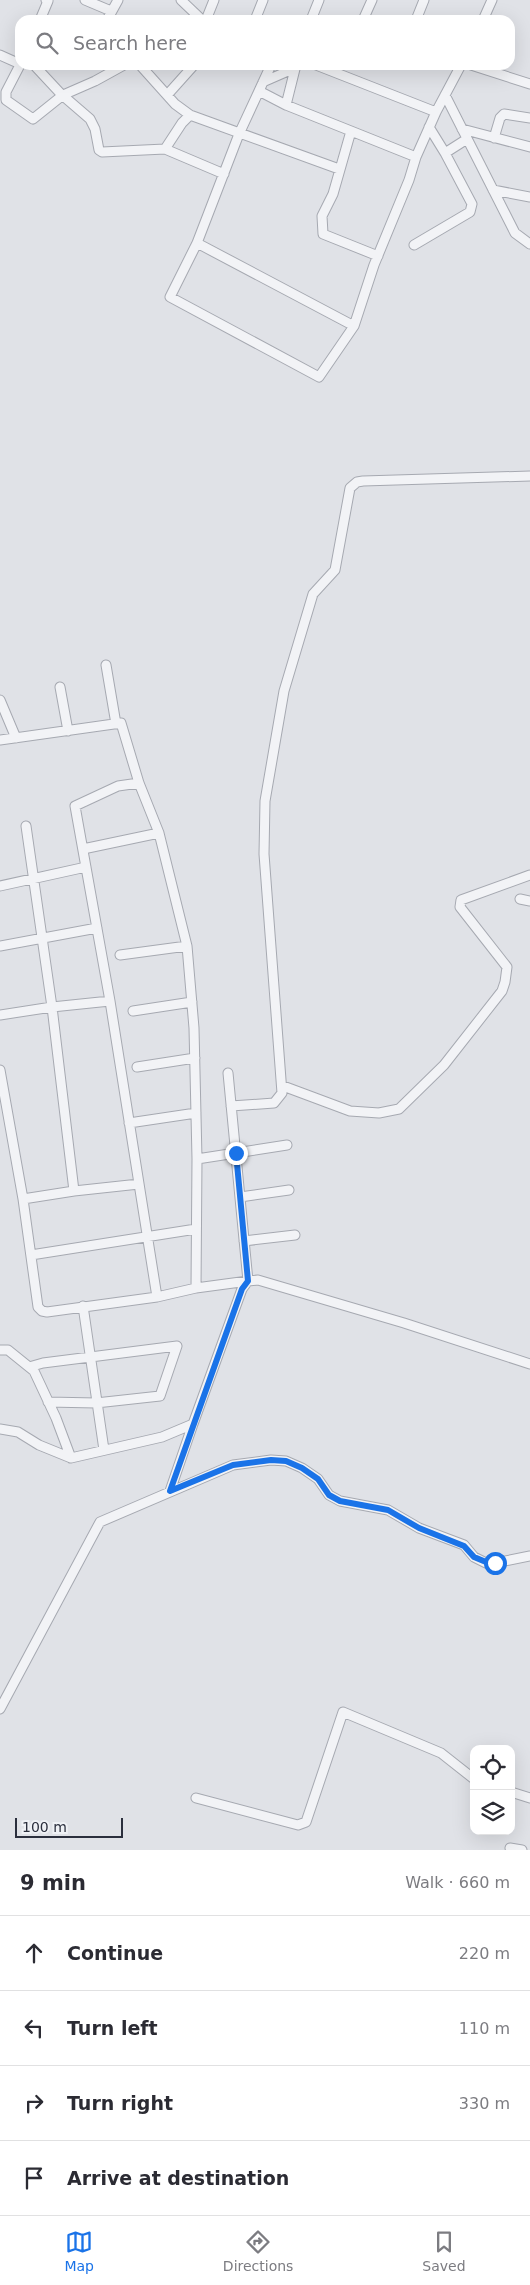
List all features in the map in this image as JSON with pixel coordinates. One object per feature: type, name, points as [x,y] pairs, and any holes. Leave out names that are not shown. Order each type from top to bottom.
[{"type":"street","points":[[42,15],[47,0]]},
{"type":"street","points":[[84,0],[107,15]]},
{"type":"street","points":[[110,15],[118,0]]},
{"type":"street","points":[[182,0],[196,15]]},
{"type":"street","points":[[203,15],[214,0]]},
{"type":"street","points":[[257,15],[263,0]]},
{"type":"street","points":[[313,15],[319,0]]},
{"type":"street","points":[[365,15],[372,0]]},
{"type":"street","points":[[418,15],[424,0]]},
{"type":"street","points":[[485,15],[492,0]]},
{"type":"street","points":[[0,55],[15,62]]},
{"type":"street","points":[[17,70],[6,92],[6,100],[30,118],[36,118],[63,95],[115,70]]},
{"type":"street","points":[[39,70],[90,119],[96,129],[99,150],[102,152],[165,148],[224,174]]},
{"type":"street","points":[[145,70],[180,109],[190,116],[339,169]]},
{"type":"street","points":[[168,94],[190,70]]},
{"type":"street","points":[[269,70],[239,134],[197,243],[170,297],[319,377],[354,326],[378,256],[409,180],[416,157],[436,112],[459,70]]},
{"type":"street","points":[[261,87],[289,70]]},
{"type":"street","points":[[286,105],[294,70]]},
{"type":"street","points":[[343,70],[436,112]]},
{"type":"street","points":[[487,70],[530,84]]},
{"type":"street","points":[[261,87],[286,105],[416,157]]},
{"type":"street","points":[[445,94],[515,233],[530,244]]},
{"type":"street","points":[[494,138],[500,118],[504,114],[530,118]]},
{"type":"street","points":[[165,148],[182,123],[190,116]]},
{"type":"street","points":[[414,245],[466,214],[472,208],[445,153],[429,127]]},
{"type":"street","points":[[462,129],[530,147]]},
{"type":"street","points":[[351,131],[333,194],[322,216],[323,234],[378,256]]},
{"type":"street","points":[[445,153],[467,139]]},
{"type":"street","points":[[493,190],[530,197]]},
{"type":"street","points":[[197,243],[354,326]]},
{"type":"street","points":[[231,1106],[274,1103],[280,1099],[283,1086],[264,854],[265,801],[284,692],[313,594],[335,570],[350,488],[357,482],[363,481],[530,476]]},
{"type":"street","points":[[106,666],[116,724]]},
{"type":"street","points":[[60,687],[68,731]]},
{"type":"street","points":[[0,700],[16,738]]},
{"type":"street","points":[[0,740],[121,723],[139,782],[159,833],[186,946],[195,1058],[197,1159],[196,1288]]},
{"type":"street","points":[[139,782],[118,786],[75,806],[110,1001],[156,1297]]},
{"type":"street","points":[[26,826],[52,1007],[74,1191]]},
{"type":"street","points":[[83,849],[159,833]]},
{"type":"street","points":[[0,886],[86,867]]},
{"type":"street","points":[[283,1086],[350,1110],[379,1113],[399,1109],[444,1065],[496,998],[505,982],[506,967],[460,907],[461,900],[530,876]]},
{"type":"street","points":[[520,899],[530,901]]},
{"type":"street","points":[[0,946],[97,928]]},
{"type":"street","points":[[120,955],[186,946]]},
{"type":"street","points":[[0,1015],[110,1001]]},
{"type":"street","points":[[133,1011],[192,1002]]},
{"type":"street","points":[[136,1067],[195,1058]]},
{"type":"street","points":[[0,1070],[23,1199],[38,1307],[42,1311],[156,1297],[196,1288],[258,1280],[395,1320],[530,1364]]},
{"type":"street","points":[[170,1491],[192,1424],[242,1289],[248,1281],[228,1072]]},
{"type":"street","points":[[130,1123],[196,1113]]},
{"type":"street","points":[[197,1159],[286,1145]]},
{"type":"street","points":[[23,1199],[139,1184]]},
{"type":"street","points":[[240,1197],[289,1190]]},
{"type":"street","points":[[31,1255],[196,1229]]},
{"type":"street","points":[[244,1241],[295,1235]]},
{"type":"street","points":[[83,1306],[104,1450]]},
{"type":"street","points":[[29,1367],[43,1363],[177,1346],[160,1396],[96,1403],[48,1402]]},
{"type":"street","points":[[0,1350],[8,1350],[34,1372],[71,1458]]},
{"type":"street","points":[[0,1429],[18,1432],[39,1445],[71,1458],[162,1437],[192,1424]]},
{"type":"street","points":[[0,1708],[100,1522],[233,1465],[271,1460],[286,1461],[302,1468],[318,1479],[329,1495],[340,1501],[388,1510],[419,1528],[464,1546],[474,1557],[486,1562],[495,1563],[530,1556]]},
{"type":"street","points":[[196,1798],[298,1826],[306,1822],[343,1712],[441,1754],[470,1776]]},
{"type":"street","points":[[515,1793],[530,1798]]},
{"type":"street","points":[[510,1848],[522,1850]]},
{"type":"route","points":[[236,1153],[248,1281],[242,1289],[192,1424],[170,1491],[233,1465],[271,1460],[286,1461],[302,1468],[318,1479],[329,1495],[340,1501],[388,1510],[419,1528],[449,1538],[464,1546],[474,1557],[486,1562],[495,1563]]}]
